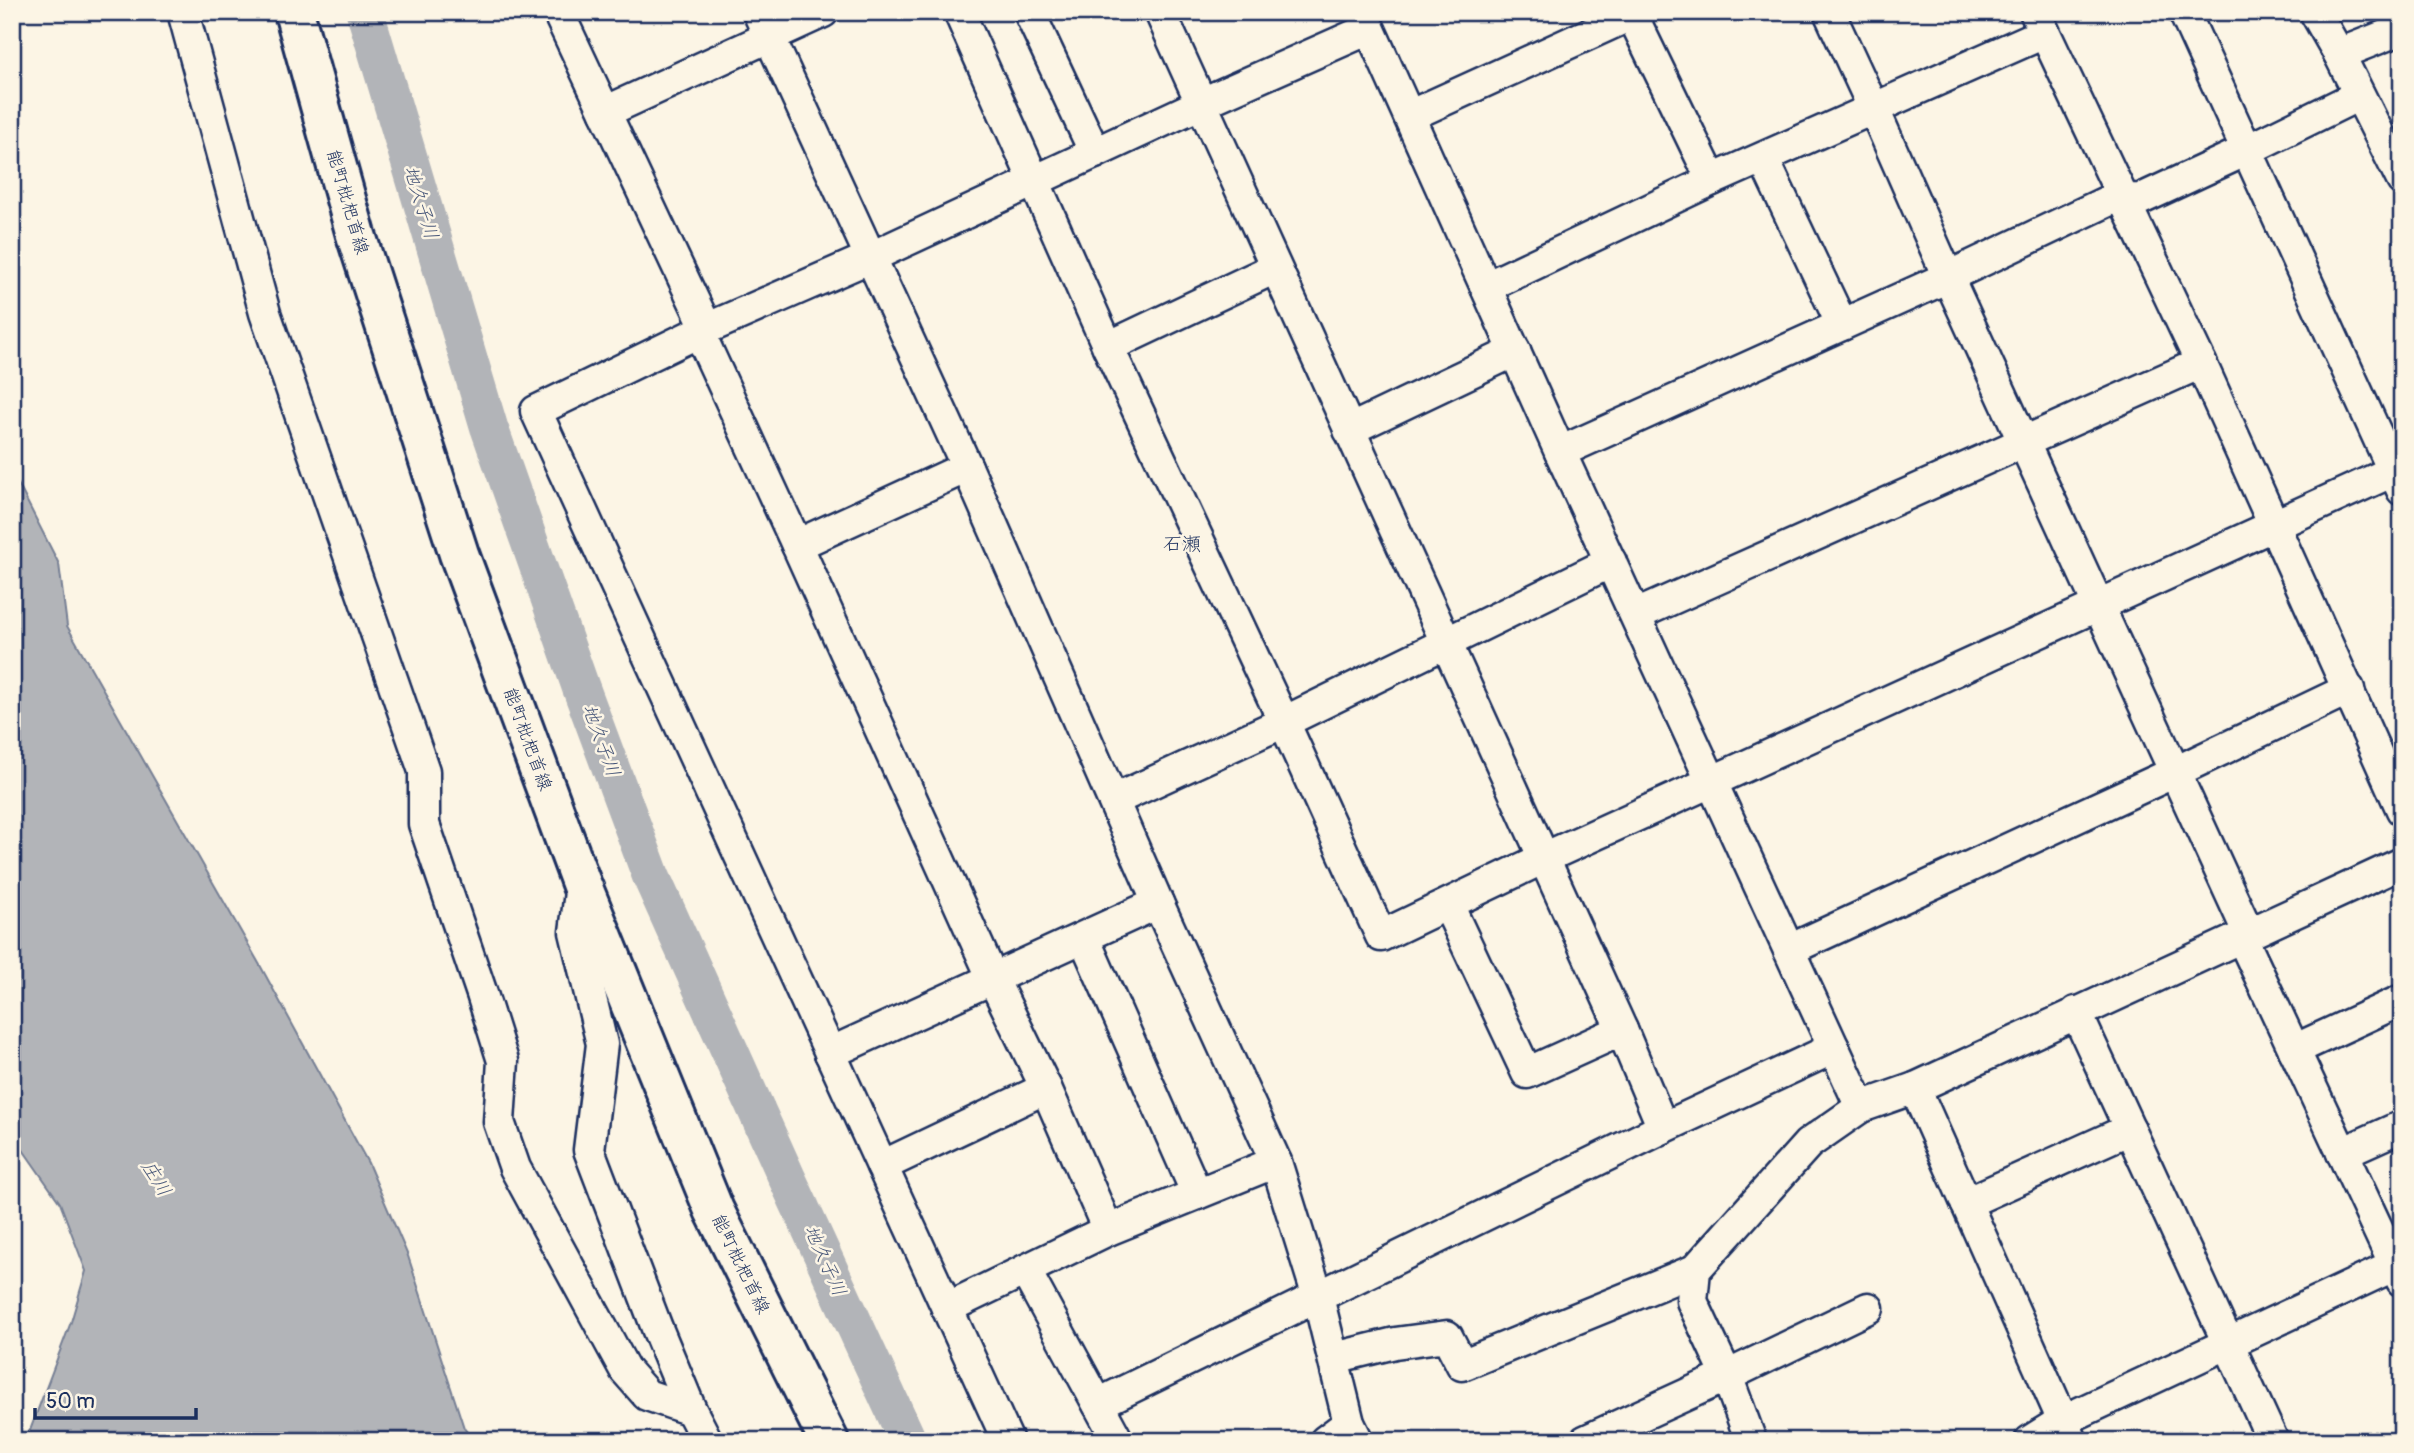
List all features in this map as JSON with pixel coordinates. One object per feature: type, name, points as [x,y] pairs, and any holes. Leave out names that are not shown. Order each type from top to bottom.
[{"type":"main road","name":"能町枇杷首線","points":[[294,12],[356,235],[458,554],[581,883],[714,1210],[829,1441]]},
{"type":"street","points":[[183,12],[265,313],[424,771],[424,824],[503,1061],[499,1122],[515,1168],[625,1370],[647,1395],[691,1410]]},
{"type":"street","points":[[558,12],[1108,1230]]},
{"type":"street","points":[[605,112],[764,25],[823,12]]},
{"type":"street","points":[[959,12],[1108,347],[1381,936],[1544,858],[2098,604],[2274,525],[2399,476],[2184,12]]},
{"type":"street","points":[[1029,12],[1095,153]]},
{"type":"street","points":[[1160,12],[1622,1030],[1663,1128]]},
{"type":"street","points":[[1829,12],[2175,772],[2294,1050],[2399,1270],[2228,1343],[2067,1431],[2029,1441]]},
{"type":"street","points":[[2315,12],[2402,180]]},
{"type":"street","points":[[1409,116],[1634,13],[1712,180]]},
{"type":"street","points":[[1008,1441],[536,411],[703,331],[871,257],[1202,103],[1366,21],[1560,452],[1861,1107]]},
{"type":"street","points":[[1486,287],[1873,107],[2040,22],[2201,363],[2402,810]]},
{"type":"street","points":[[764,25],[967,467],[1158,903],[1276,1162],[1318,1297],[1353,1432],[1325,1441]]},
{"type":"street","points":[[2339,54],[2402,29]]},
{"type":"street","points":[[1560,452],[1948,277],[2110,200],[2141,199],[2359,95]]},
{"type":"street","points":[[1763,158],[1842,325]]},
{"type":"street","points":[[1108,347],[1275,268]]},
{"type":"street","points":[[1349,430],[1515,351]]},
{"type":"street","points":[[1636,615],[2201,363]]},
{"type":"street","points":[[797,545],[967,467]]},
{"type":"street","points":[[1114,800],[1284,722],[1611,562]]},
{"type":"street","points":[[1789,950],[2348,690]]},
{"type":"street","points":[[1334,1358],[1395,1343],[1447,1336],[1462,1365],[1695,1270],[1808,1144],[1861,1107],[1915,1088],[2402,863]]},
{"type":"street","points":[[581,883],[575,932],[602,1044],[589,1150],[657,1328],[707,1441]]},
{"type":"street","points":[[830,1053],[1158,903]]},
{"type":"street","points":[[1448,905],[1527,1073],[1622,1030]]},
{"type":"street","points":[[1084,938],[1197,1194]]},
{"type":"street","points":[[2294,1050],[2402,1000]]},
{"type":"street","points":[[2076,1012],[2273,1441]]},
{"type":"street","points":[[1098,1404],[1663,1128],[1834,1048]]},
{"type":"street","points":[[882,1166],[1046,1088]]},
{"type":"street","points":[[1915,1088],[2067,1431]]},
{"type":"street","points":[[2342,1153],[2402,1126]]},
{"type":"street","points":[[1966,1203],[2130,1129]]},
{"type":"street","points":[[947,1308],[1108,1230],[1276,1162]]},
{"type":"street","points":[[1025,1270],[1118,1441]]},
{"type":"street","points":[[1695,1270],[1692,1301],[1727,1376],[1751,1441]]},
{"type":"street","points":[[1585,1441],[1868,1308]]},
{"type":"water","name":"庄川","points":[[12,472],[59,564],[67,626],[261,967],[368,1163],[408,1256],[464,1428],[474,1441],[171,1441],[169,1437],[168,1441],[26,1441],[71,1322],[86,1271],[60,1203],[12,1134]]},
{"type":"waterway","name":"地久子川","points":[[365,12],[489,427],[651,876],[908,1441]]},
{"type":"district","name":"石瀬","points":[[1182,543]]}]
